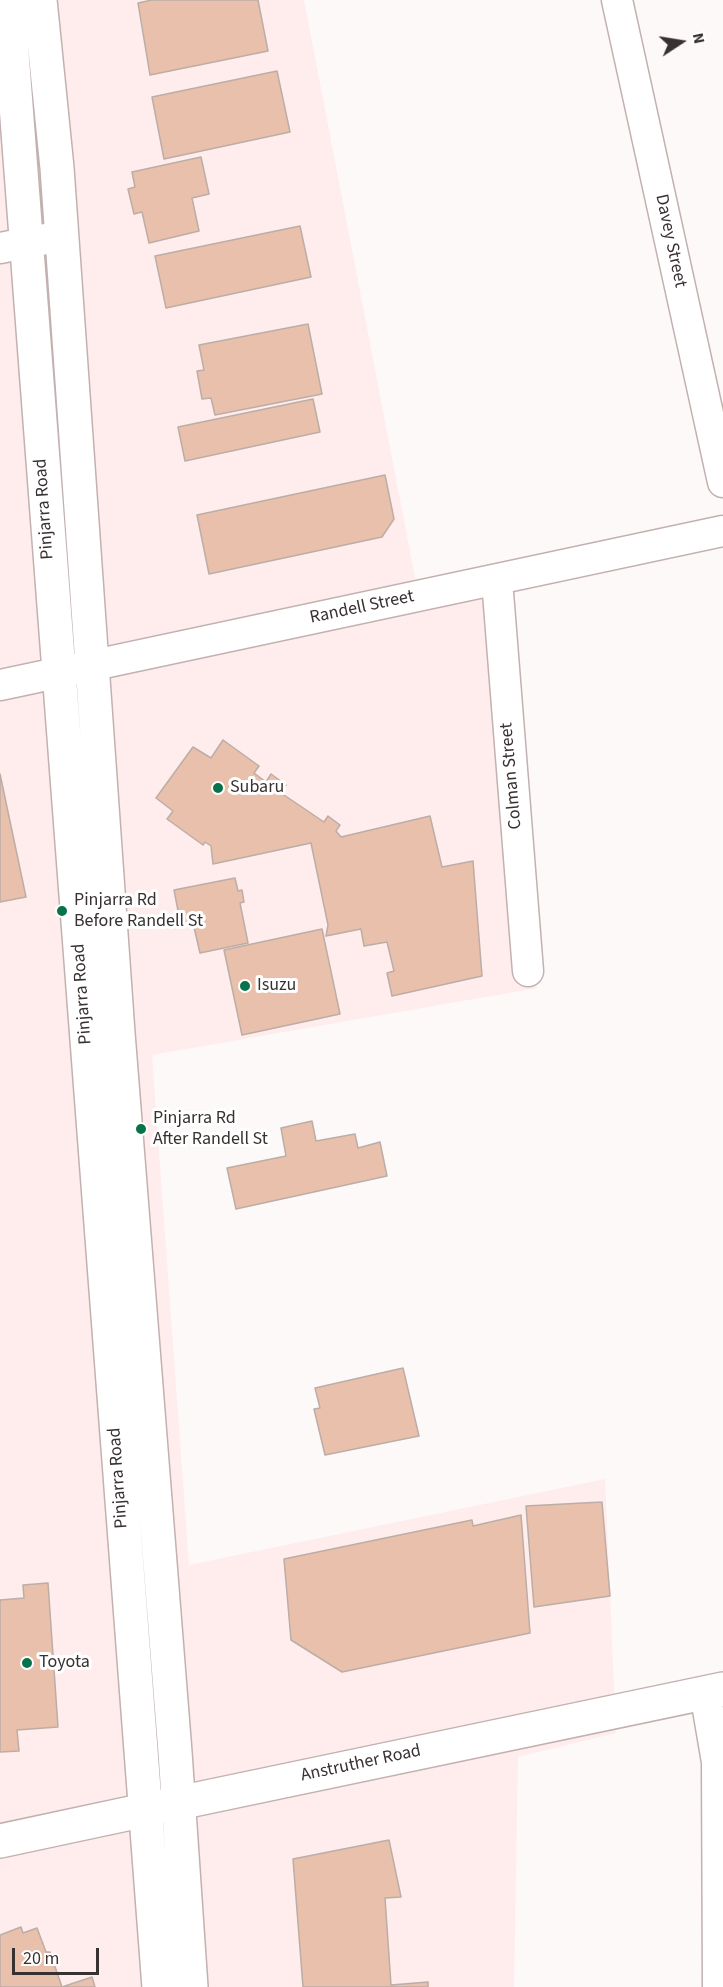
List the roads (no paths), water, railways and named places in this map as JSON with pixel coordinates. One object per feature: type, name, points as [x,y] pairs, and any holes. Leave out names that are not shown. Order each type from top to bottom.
[{"type":"main road","name":"Pinjarra Road","points":[[8,0],[22,158],[13,246],[58,673],[159,1987]]},
{"type":"main road","name":"Pinjarra Road","points":[[40,0],[61,236],[133,1233],[179,1801],[191,1987]]},
{"type":"main road","name":"Anstruther Road","points":[[0,1841],[179,1801],[714,1690]]},
{"type":"street","name":"Davey Street","points":[[617,0],[723,482]]},
{"type":"street","points":[[13,246],[61,236]]},
{"type":"street","name":"Randell Street","points":[[0,685],[723,531]]},
{"type":"street","name":"Colman Street","points":[[497,580],[528,971]]},
{"type":"street","points":[[714,1690],[717,1762],[718,1987]]},
{"type":"place","name":"Subaru","points":[[218,788]]},
{"type":"place","name":"Pinjarra Rd Before Randell St","points":[[62,911]]},
{"type":"place","name":"Isuzu","points":[[245,986]]},
{"type":"place","name":"Pinjarra Rd After Randell St","points":[[141,1129]]},
{"type":"place","name":"Toyota","points":[[27,1663]]}]
